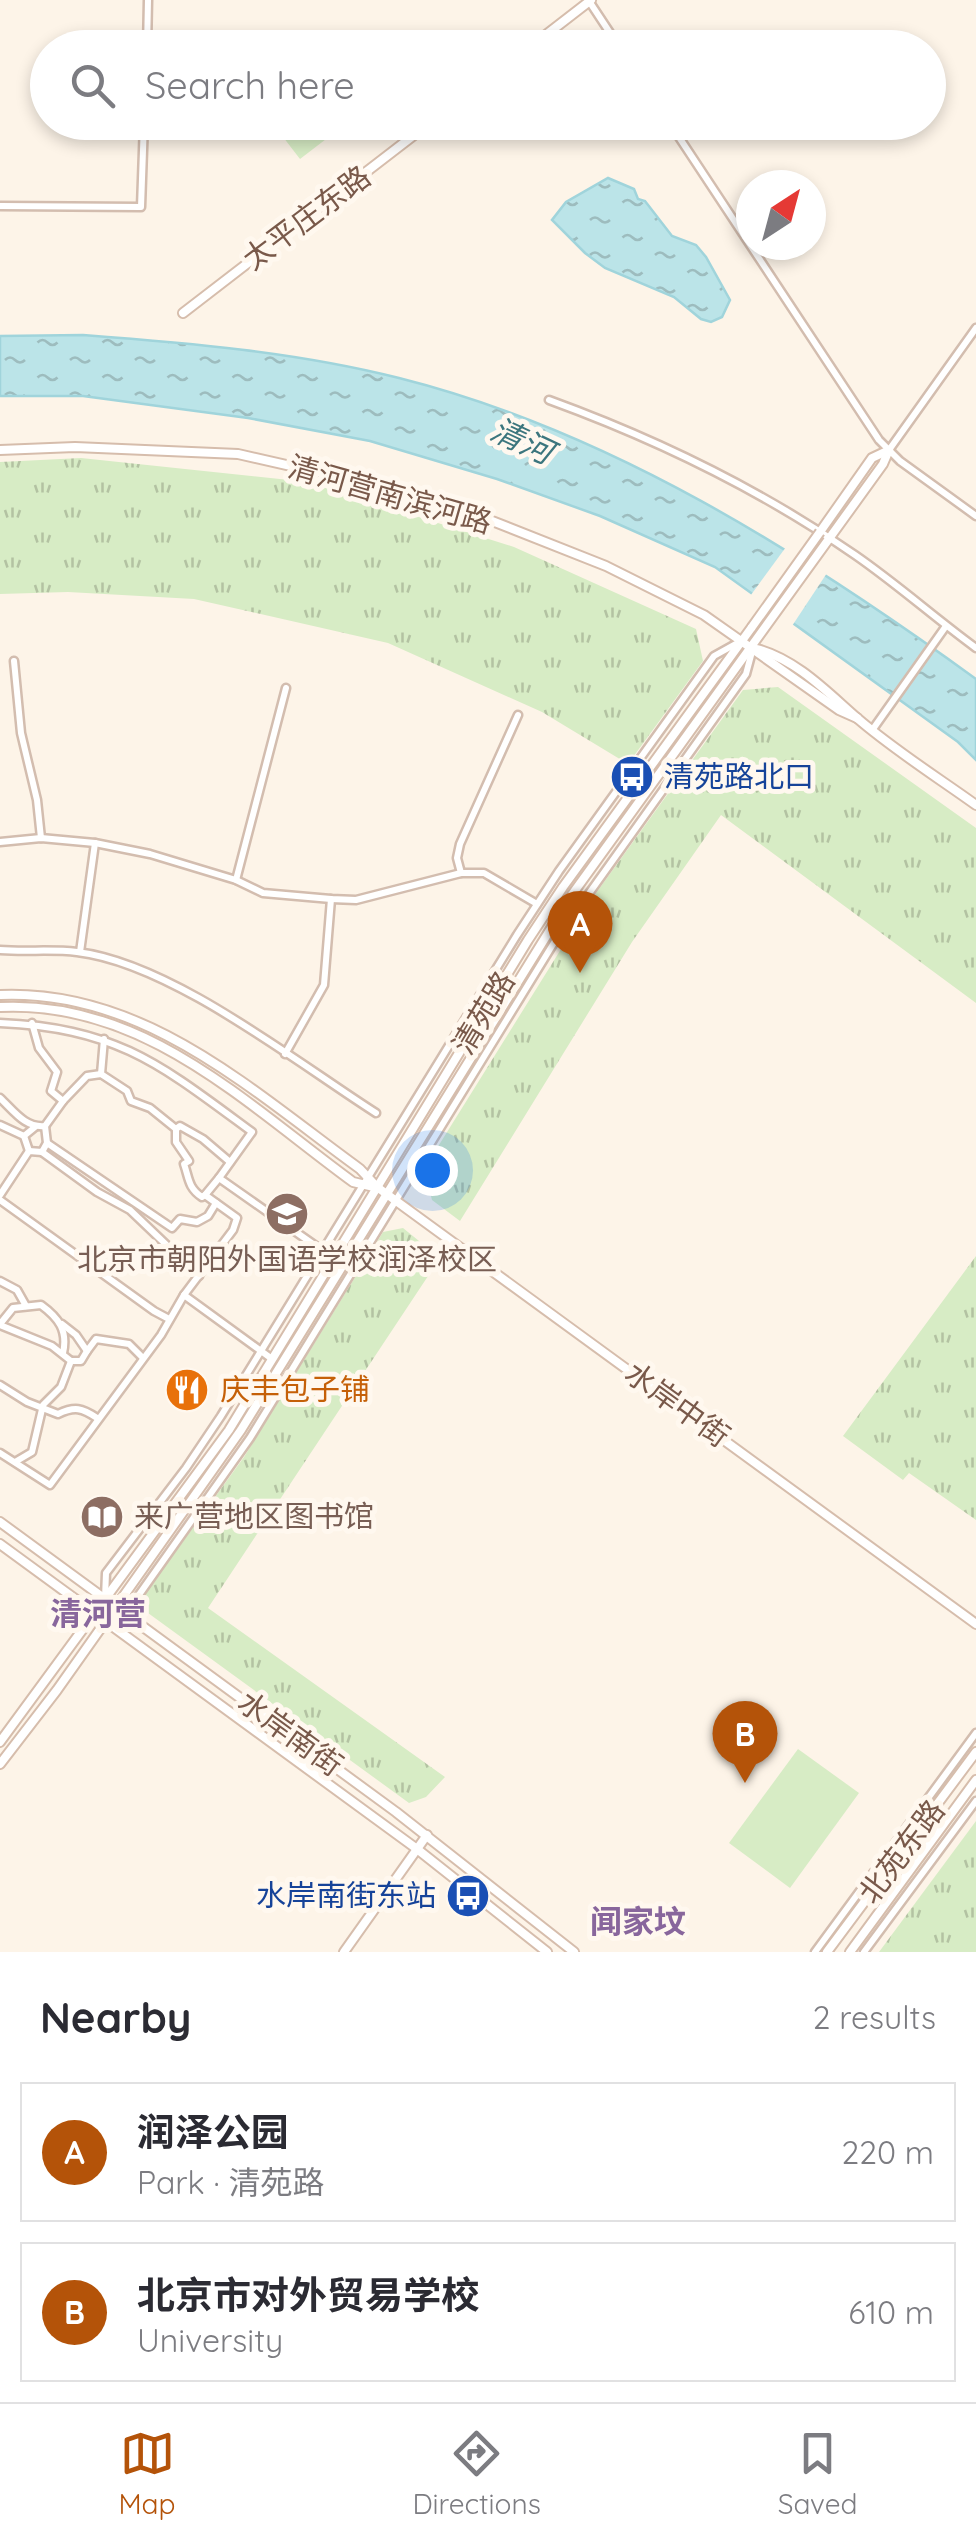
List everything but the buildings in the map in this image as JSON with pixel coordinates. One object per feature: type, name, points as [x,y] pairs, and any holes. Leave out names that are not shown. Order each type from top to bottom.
[{"type":"street","points":[[147,30],[148,0]]},
{"type":"street","points":[[552,30],[589,0],[608,30]]},
{"type":"street","points":[[0,206],[141,207],[143,140]]},
{"type":"street","name":"太平庄东路","points":[[183,313],[408,140]]},
{"type":"street","points":[[682,140],[889,450],[976,516]]},
{"type":"street","points":[[889,450],[976,328]]},
{"type":"street","points":[[549,400],[597,417],[743,485],[830,539],[976,648]]},
{"type":"street","name":"清河营南滨河路","points":[[0,450],[75,447],[238,454],[370,484],[482,517],[606,566],[704,615],[752,648]]},
{"type":"street","name":"清苑路","points":[[0,1742],[230,1430],[563,887],[872,458],[889,450]]},
{"type":"street","name":"清苑路","points":[[0,1764],[241,1430],[571,896],[762,635],[889,450]]},
{"type":"street","points":[[872,730],[946,626]]},
{"type":"street","points":[[106,1599],[106,1573],[194,1458],[537,904],[714,656],[742,640]]},
{"type":"street","points":[[116,1608],[136,1598],[250,1438],[556,941],[746,674],[752,648],[976,805]]},
{"type":"street","points":[[14,661],[21,733],[41,838]]},
{"type":"street","points":[[236,880],[286,688]]},
{"type":"street","points":[[461,874],[457,858],[460,844],[518,716]]},
{"type":"street","points":[[0,842],[41,838],[95,843],[150,854],[236,880],[263,893],[331,899],[356,900],[484,872],[537,904]]},
{"type":"street","points":[[80,952],[95,843]]},
{"type":"street","points":[[285,1054],[324,986],[331,899]]},
{"type":"street","points":[[0,950],[80,952],[136,970],[202,999],[376,1113]]},
{"type":"street","name":"水岸中街","points":[[0,995],[73,999],[129,1016],[202,1054],[366,1181],[976,1624]]},
{"type":"street","name":"水岸中街","points":[[0,1007],[50,1009],[99,1018],[164,1045],[218,1080],[353,1182],[366,1181]]},
{"type":"street","points":[[0,1023],[32,1023],[104,1039],[177,1076],[252,1132],[205,1195]]},
{"type":"street","points":[[32,1023],[39,1048],[57,1072],[51,1090],[63,1100]]},
{"type":"street","points":[[101,1074],[104,1039]]},
{"type":"street","points":[[42,1152],[47,1144],[45,1126],[63,1100],[87,1076],[101,1074],[128,1092],[131,1101],[203,1139],[230,1162]]},
{"type":"street","points":[[0,1098],[23,1120],[45,1126]]},
{"type":"street","points":[[0,1125],[24,1136],[30,1152]]},
{"type":"street","points":[[24,1136],[35,1126]]},
{"type":"street","points":[[0,1453],[50,1486],[161,1336],[184,1295],[232,1230],[237,1218],[205,1195],[202,1197],[189,1184],[184,1164],[189,1162],[176,1142],[176,1128]]},
{"type":"street","points":[[47,1144],[172,1228],[180,1219],[198,1222],[208,1216],[216,1202]]},
{"type":"street","points":[[30,1152],[42,1152],[97,1192],[130,1210],[199,1276]]},
{"type":"street","points":[[30,1152],[0,1198],[154,1311],[170,1318]]},
{"type":"street","points":[[219,1178],[333,1258]]},
{"type":"street","points":[[0,1280],[17,1290],[26,1306]]},
{"type":"street","points":[[184,1295],[272,1359]]},
{"type":"street","points":[[87,1351],[76,1335],[41,1305],[13,1308],[0,1324],[71,1361],[81,1360],[96,1339],[129,1344],[143,1358]]},
{"type":"street","points":[[61,1324],[63,1354]]},
{"type":"street","points":[[15,1462],[32,1452],[43,1405],[61,1388],[71,1361]]},
{"type":"street","points":[[0,1385],[26,1402],[43,1405],[58,1414],[73,1407],[84,1409],[97,1419]]},
{"type":"street","name":"水岸南街","points":[[0,1522],[427,1835],[574,1952]]},
{"type":"street","name":"水岸南街","points":[[0,1544],[417,1850],[547,1952]]},
{"type":"street","points":[[816,1952],[976,1733]]},
{"type":"street","name":"北苑东路","points":[[827,1952],[976,1752]]},
{"type":"street","name":"北苑东路","points":[[850,1952],[976,1780]]},
{"type":"street","points":[[958,1804],[976,1798]]},
{"type":"street","points":[[864,1952],[976,1798]]},
{"type":"street","points":[[344,1952],[427,1835]]},
{"type":"green space","points":[[285,140],[325,140],[300,159]]},
{"type":"green space","points":[[81,458],[308,482],[514,547],[696,629],[703,661],[628,764],[542,712],[388,643],[194,599],[68,592],[0,594],[0,462]]},
{"type":"green space","points":[[778,687],[976,828],[976,1003],[721,815],[632,942],[460,1221],[432,1200],[424,1169],[596,893],[743,690]]},
{"type":"green space","points":[[403,1228],[440,1258],[208,1608],[445,1777],[426,1797],[409,1803],[148,1613],[142,1598],[244,1457],[383,1232]]},
{"type":"green space","points":[[976,1256],[976,1520],[909,1473],[903,1480],[843,1436]]},
{"type":"green space","points":[[798,1749],[859,1793],[790,1888],[729,1843]]},
{"type":"green space","points":[[976,1821],[976,1952],[879,1952]]},
{"type":"water","points":[[608,178],[634,189],[638,199],[645,201],[672,236],[696,245],[706,257],[730,300],[722,317],[711,322],[701,319],[674,297],[605,268],[552,220],[566,202]]},
{"type":"water","name":"清河","points":[[83,335],[282,355],[399,378],[477,401],[628,463],[773,542],[976,679],[976,760],[958,742],[715,567],[600,516],[497,479],[370,441],[248,418],[83,396],[0,396],[0,336]]},
{"type":"pier","points":[[786,547],[827,573],[790,629],[748,599]]},
{"type":"place","name":"清苑路北口","points":[[632,777]]},
{"type":"place","name":"润泽公园","points":[[580,973]]},
{"type":"place","name":"北京市朝阳外国语学校润泽校区","points":[[287,1214]]},
{"type":"place","name":"庆丰包子铺","points":[[187,1390]]},
{"type":"place","name":"来广营地区图书馆","points":[[102,1517]]},
{"type":"place","name":"北京市对外贸易学校","points":[[745,1783]]},
{"type":"place","name":"水岸南街东站","points":[[468,1896]]},
{"type":"district","name":"清河营","points":[[98,1614]]},
{"type":"district","name":"闻家坟","points":[[638,1922]]}]
